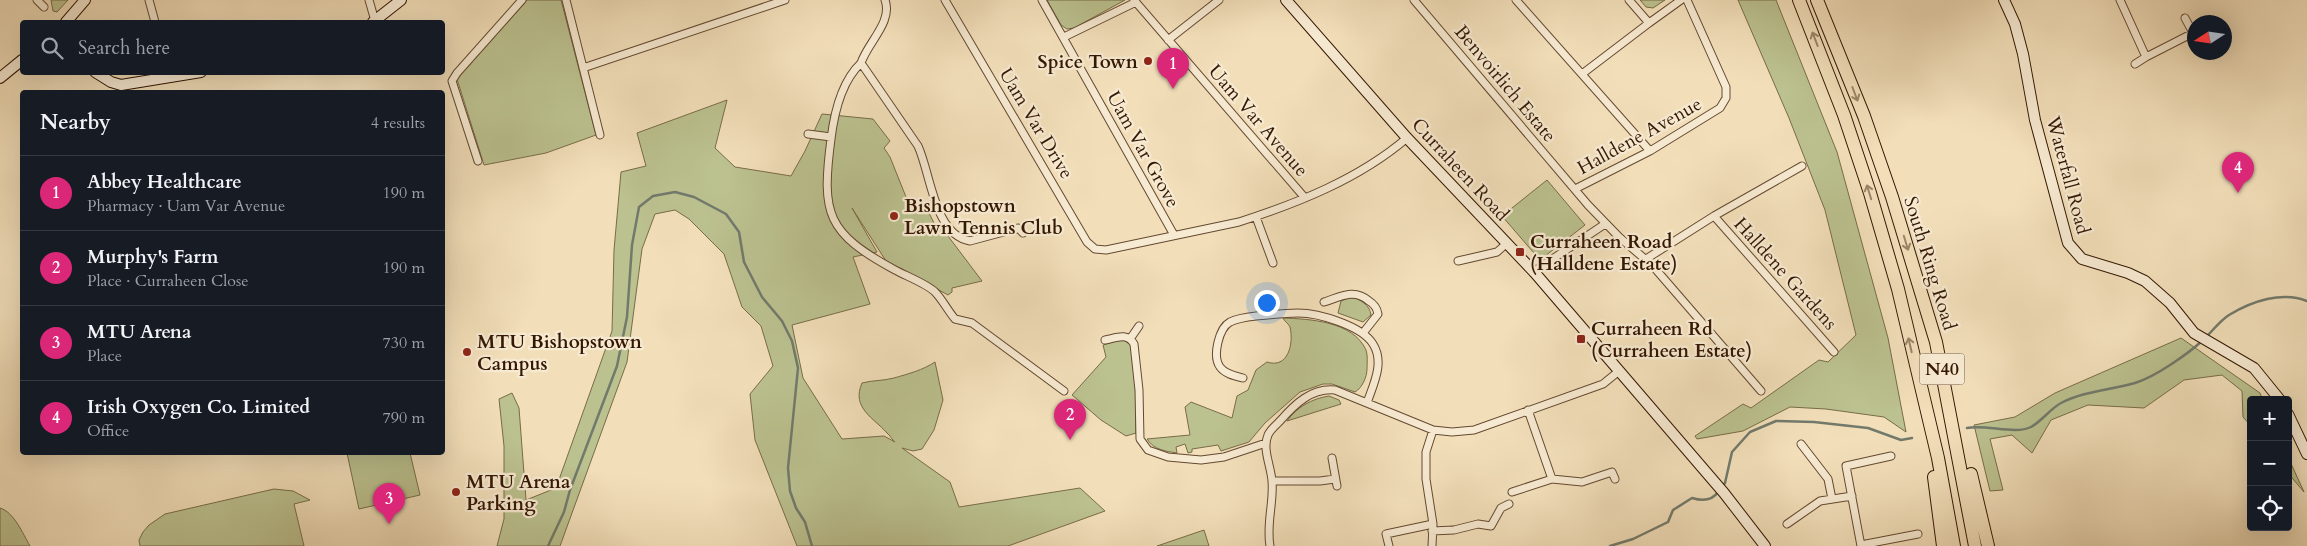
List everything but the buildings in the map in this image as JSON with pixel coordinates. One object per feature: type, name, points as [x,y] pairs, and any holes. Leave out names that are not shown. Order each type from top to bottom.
[{"type":"highway","name":"South Ring Road","points":[[1798,0],[1844,115],[1870,193],[1898,289],[1938,458],[1954,546]]},
{"type":"highway","name":"South Ring Road","points":[[1816,0],[1864,116],[1892,197],[1936,342],[1975,546]]},
{"type":"highway","points":[[1936,342],[1956,408],[1988,546]]},
{"type":"highway","points":[[1923,399],[1943,546]]},
{"type":"street","points":[[37,0],[44,6]]},
{"type":"street","points":[[68,20],[85,0]]},
{"type":"street","points":[[149,0],[154,20]]},
{"type":"street","points":[[369,0],[374,20]]},
{"type":"street","points":[[376,20],[401,0]]},
{"type":"street","points":[[478,161],[452,81],[457,72],[522,0]]},
{"type":"street","points":[[566,0],[600,135]]},
{"type":"street","points":[[583,68],[785,0]]},
{"type":"street","points":[[885,0],[888,8],[887,17],[865,52],[861,63],[853,70],[839,101],[831,137],[827,173],[828,209],[834,224],[850,242],[873,258],[934,291],[955,319],[972,323],[1064,391]]},
{"type":"street","name":"Uam Var Drive","points":[[945,0],[1087,242],[1094,249],[1106,250],[1256,217],[1335,185],[1397,147],[1407,138]]},
{"type":"street","name":"Uam Var Grove","points":[[1042,0],[1174,235]]},
{"type":"street","points":[[1168,40],[1219,0]]},
{"type":"street","name":"Curraheen Road","points":[[1286,0],[1407,138],[1535,273],[1724,492],[1765,546]]},
{"type":"street","name":"Benvoirlich Estate","points":[[1414,0],[1605,224],[1646,260],[1761,391]]},
{"type":"street","points":[[1516,0],[1650,151]]},
{"type":"street","points":[[1629,0],[1649,23]]},
{"type":"street","points":[[1582,74],[1681,0]]},
{"type":"street","name":"Halldene Avenue","points":[[1575,188],[1650,151],[1720,108],[1726,98],[1726,87],[1687,0]]},
{"type":"street","name":"Waterfall Road","points":[[2004,0],[2015,24],[2024,54],[2035,120],[2068,243],[2082,259],[2128,273],[2145,281],[2170,303],[2188,328],[2203,339],[2254,368],[2277,396]]},
{"type":"street","points":[[2120,0],[2146,58]]},
{"type":"street","name":"Uam Var Avenue","points":[[1064,37],[1135,1],[1305,198]]},
{"type":"street","points":[[2135,64],[2193,33],[2185,18]]},
{"type":"street","points":[[0,78],[20,62]]},
{"type":"street","points":[[861,63],[918,146],[941,218],[947,227],[963,240],[970,241],[1018,228],[1023,233]]},
{"type":"street","points":[[100,75],[110,82],[121,85],[170,75]]},
{"type":"street","points":[[808,134],[831,137]]},
{"type":"street","points":[[1646,260],[1714,216],[1802,166]]},
{"type":"street","name":"Halldene Gardens","points":[[1714,216],[1834,352]]},
{"type":"street","points":[[1256,217],[1273,263]]},
{"type":"street","points":[[1535,273],[1539,268],[1605,224]]},
{"type":"street","points":[[1458,261],[1497,252],[1506,244]]},
{"type":"street","points":[[1324,302],[1353,293],[1359,294],[1369,301],[1378,314],[1363,333]]},
{"type":"street","points":[[1243,378],[1222,370],[1218,362],[1219,335],[1227,324],[1232,321],[1300,313],[1346,325],[1363,333],[1374,345],[1378,359],[1377,375],[1367,403]]},
{"type":"street","points":[[1130,339],[1139,326]]},
{"type":"street","points":[[1105,340],[1122,336],[1130,339],[1134,344],[1137,366],[1140,439],[1148,450],[1168,457],[1201,460],[1224,457],[1266,443]]},
{"type":"street","points":[[1270,546],[1268,536],[1272,482],[1266,443],[1268,433],[1305,397],[1326,389],[1335,390],[1433,430],[1452,432],[1474,430],[1603,384],[1619,371]]},
{"type":"street","points":[[1528,410],[1552,479]]},
{"type":"street","points":[[2292,422],[2307,454]]},
{"type":"street","points":[[1432,546],[1432,528],[1426,479],[1426,452],[1433,430]]},
{"type":"street","points":[[1801,444],[1828,479],[1832,499]]},
{"type":"street","points":[[1892,456],[1846,466],[1861,545],[1918,534]]},
{"type":"street","points":[[1272,482],[1336,482],[1332,458]]},
{"type":"street","points":[[1512,492],[1552,479],[1582,482],[1612,472],[1615,480]]},
{"type":"street","points":[[1787,524],[1820,501],[1852,496]]},
{"type":"street","points":[[1389,546],[1386,534],[1432,528],[1454,530],[1478,524],[1491,526],[1501,508],[1508,504]]},
{"type":"green space","points":[[51,0],[68,0],[57,12],[53,11]]},
{"type":"green space","points":[[527,0],[561,0],[596,135],[546,153],[484,165],[457,79]]},
{"type":"green space","points":[[1047,0],[1125,0],[1074,28],[1067,29],[1061,25]]},
{"type":"green space","points":[[1640,0],[1665,0],[1653,8],[1646,7]]},
{"type":"green space","points":[[1738,0],[1776,0],[1837,152],[1888,338],[1906,432],[1884,417],[1826,409],[1790,407],[1743,431],[1697,439],[1695,436],[1743,404],[1751,408],[1819,360],[1828,362],[1856,335],[1825,210],[1789,118]]},
{"type":"green space","points":[[727,100],[715,148],[735,167],[791,176],[822,114],[873,119],[890,141],[884,148],[890,157],[910,207],[924,203],[935,225],[948,236],[982,281],[952,288],[952,292],[948,295],[886,261],[852,208],[877,252],[853,257],[870,304],[792,325],[803,378],[842,439],[884,436],[895,442],[870,417],[862,406],[859,392],[862,383],[890,379],[920,370],[935,362],[943,400],[934,430],[922,449],[913,451],[902,448],[950,482],[959,507],[1080,488],[1105,511],[1008,546],[797,546],[755,440],[750,394],[773,366],[761,326],[742,307],[724,254],[689,219],[675,210],[655,214],[642,249],[627,362],[560,546],[497,546],[504,519],[504,446],[499,399],[512,393],[519,408],[526,500],[556,488],[612,331],[614,250],[621,172],[646,166],[637,133]]},
{"type":"green space","points":[[1547,180],[1585,225],[1540,260],[1502,216]]},
{"type":"green space","points":[[1351,297],[1358,299],[1369,308],[1371,315],[1363,322],[1338,313],[1341,301]]},
{"type":"green space","points":[[1283,318],[1305,319],[1341,327],[1360,340],[1367,354],[1367,369],[1364,382],[1360,388],[1355,392],[1332,384],[1323,384],[1300,392],[1265,423],[1249,442],[1221,451],[1218,445],[1192,449],[1192,452],[1188,453],[1185,444],[1176,447],[1177,453],[1168,452],[1150,443],[1147,439],[1190,435],[1185,407],[1191,402],[1232,418],[1237,396],[1248,390],[1256,370],[1267,362],[1280,362],[1288,353],[1291,334],[1289,326]]},
{"type":"green space","points":[[2181,338],[2260,393],[2261,396],[2247,396],[2247,422],[2243,417],[2242,391],[2222,375],[2184,380],[2144,408],[2088,405],[2051,420],[2032,453],[2012,435],[1990,439],[2003,490],[1990,491],[1974,425],[2015,417],[2055,393]]},
{"type":"green space","points":[[1122,339],[1131,345],[1136,383],[1136,433],[1126,436],[1101,420],[1072,395],[1106,357],[1103,345]]},
{"type":"green space","points":[[1329,396],[1339,400],[1341,404],[1287,421],[1305,404]]},
{"type":"green space","points":[[347,455],[410,455],[420,495],[359,509]]},
{"type":"green space","points":[[2292,466],[2304,492],[2292,478]]},
{"type":"green space","points":[[274,489],[293,491],[310,500],[294,504],[304,546],[140,546],[139,540],[143,532],[149,525],[165,514]]},
{"type":"green space","points":[[0,508],[5,510],[14,519],[30,546],[0,546]]},
{"type":"green space","points":[[1204,530],[1209,546],[1157,546]]},
{"type":"waterway","points":[[548,546],[564,512],[570,490],[617,366],[627,317],[632,245],[639,207],[653,196],[675,192],[694,197],[726,214],[739,232],[744,262],[762,297],[782,321],[792,341],[798,368],[788,468],[790,491],[796,508],[805,522],[812,546]]},
{"type":"waterway","points":[[2207,336],[2229,315],[2257,302],[2277,297],[2297,298],[2307,301]]},
{"type":"waterway","points":[[1967,428],[1983,427],[2017,430],[2031,427],[2061,403],[2070,399],[2088,393],[2135,383],[2152,376],[2189,352],[2203,340]]},
{"type":"waterway","points":[[1721,487],[1725,483],[1732,452],[1750,432],[1776,421],[1814,422],[1868,428],[1901,440],[1912,438]]},
{"type":"waterway","points":[[1610,546],[1633,539],[1668,522],[1673,510],[1692,498],[1706,500],[1718,492]]},
{"type":"place","name":"Spice Town","points":[[1148,61]]},
{"type":"place","name":"Abbey Healthcare","points":[[1173,89]]},
{"type":"place","name":"Irish Oxygen Co. Limited","points":[[2238,193]]},
{"type":"place","name":"Bishopstown Lawn Tennis Club","points":[[894,216]]},
{"type":"place","name":"Curraheen Road (Halldene Estate)","points":[[1520,252]]},
{"type":"place","name":"Curraheen Rd (Curraheen Estate)","points":[[1581,339]]},
{"type":"place","name":"MTU Bishopstown Campus","points":[[467,352]]},
{"type":"place","name":"Murphy's Farm","points":[[1070,440]]},
{"type":"place","name":"MTU Arena Parking","points":[[456,492]]},
{"type":"place","name":"MTU Arena","points":[[389,524]]}]
